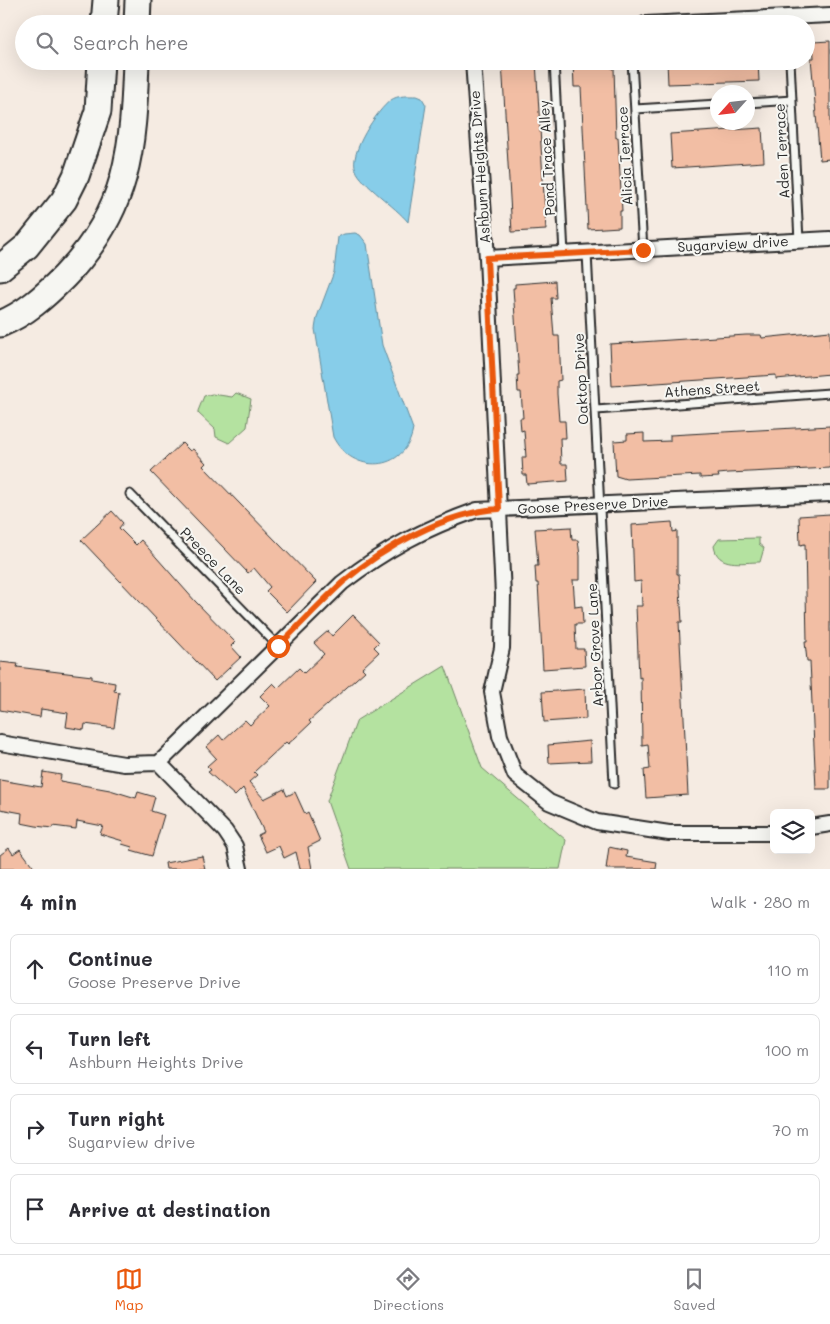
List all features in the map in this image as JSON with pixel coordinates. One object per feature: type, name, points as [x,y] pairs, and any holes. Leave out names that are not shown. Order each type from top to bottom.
[{"type":"highway","points":[[105,15],[106,0]]},
{"type":"highway","points":[[138,0],[138,15]]},
{"type":"highway","points":[[0,268],[27,246],[64,200],[76,176],[98,111],[101,70]]},
{"type":"highway","points":[[0,324],[12,319],[46,296],[82,258],[106,224],[124,180],[134,127],[136,70]]},
{"type":"street","points":[[815,16],[830,14]]},
{"type":"street","name":"Ashburn Heights Drive","points":[[474,70],[487,258],[503,595],[502,648],[492,692],[500,736],[515,775],[549,802],[597,822],[670,834],[770,833]]},
{"type":"street","name":"Sugarview drive","points":[[487,258],[830,239]]},
{"type":"street","name":"Goose Preserve Drive","points":[[159,762],[342,583],[373,559],[430,527],[477,510],[830,494]]},
{"type":"street","points":[[0,743],[124,764],[159,762],[225,831],[235,846],[240,869]]},
{"type":"street","points":[[815,826],[830,824]]},
{"type":"lane","name":"Pond Trace Alley","points":[[554,70],[564,254]]},
{"type":"lane","name":"Alicia Terrace","points":[[633,70],[643,250]]},
{"type":"lane","name":"Aden Terrace","points":[[790,70],[799,240]]},
{"type":"lane","points":[[755,103],[792,100]]},
{"type":"lane","points":[[635,109],[710,104]]},
{"type":"lane","name":"Oaktop Drive","points":[[587,253],[601,504]]},
{"type":"lane","name":"Athens Street","points":[[596,410],[830,393]]},
{"type":"lane","name":"Preece Lane","points":[[130,494],[278,646]]},
{"type":"lane","name":"Arbor Grove Lane","points":[[601,504],[614,784]]},
{"type":"green space","points":[[236,393],[251,399],[247,427],[229,443],[216,437],[215,429],[198,411],[204,396],[212,394],[232,397]]},
{"type":"green space","points":[[759,538],[759,544],[764,548],[760,562],[738,563],[725,561],[716,553],[714,546],[719,539]]},
{"type":"green space","points":[[445,666],[482,768],[566,840],[560,869],[351,869],[327,801],[357,720]]},
{"type":"water","points":[[417,96],[422,98],[426,105],[408,222],[359,176],[355,163],[356,154],[365,133],[385,105],[397,97]]},
{"type":"water","points":[[355,233],[360,235],[367,244],[382,345],[413,429],[408,444],[400,454],[390,461],[378,464],[365,463],[353,458],[342,449],[333,437],[315,329],[317,317],[334,272],[338,237],[344,234]]},
{"type":"building","points":[[830,41],[830,159],[820,160],[812,70],[815,70],[815,42]]},
{"type":"building","points":[[503,70],[537,70],[546,230],[512,232]]},
{"type":"building","points":[[573,70],[614,70],[616,138],[618,137],[622,211],[620,211],[620,227],[588,229],[581,87],[574,87]]},
{"type":"building","points":[[667,70],[758,70],[759,81],[668,84]]},
{"type":"building","points":[[762,128],[764,162],[672,168],[670,134],[755,130]]},
{"type":"building","points":[[555,281],[556,298],[551,298],[554,336],[559,336],[561,380],[557,381],[557,394],[559,421],[565,421],[566,438],[560,438],[561,464],[567,464],[568,481],[527,484],[526,475],[523,475],[522,457],[526,457],[524,430],[521,431],[520,418],[523,418],[521,392],[518,392],[517,375],[519,375],[513,288],[515,288],[515,284]]},
{"type":"building","points":[[830,331],[830,374],[776,379],[776,375],[612,386],[610,344],[746,335],[761,335],[762,338]]},
{"type":"building","points":[[830,426],[830,468],[729,473],[718,474],[719,477],[700,478],[700,475],[626,479],[616,476],[614,441],[627,440],[627,434],[644,433],[644,442],[670,441],[670,435]]},
{"type":"building","points":[[182,443],[190,451],[193,449],[206,463],[203,466],[316,582],[287,612],[266,591],[270,587],[254,568],[248,573],[151,472]]},
{"type":"building","points":[[112,511],[123,523],[119,528],[136,545],[141,540],[195,601],[235,642],[231,646],[241,657],[215,681],[81,540]]},
{"type":"building","points":[[830,514],[830,789],[816,789],[810,661],[807,661],[805,642],[807,642],[805,544],[800,545],[799,516]]},
{"type":"building","points":[[672,522],[673,532],[677,531],[677,574],[679,574],[682,622],[679,622],[688,795],[646,798],[644,770],[650,769],[648,744],[642,745],[641,677],[639,678],[636,606],[642,606],[641,581],[634,582],[632,525]]},
{"type":"building","points":[[571,527],[572,540],[578,540],[580,556],[580,580],[573,580],[575,607],[582,606],[583,624],[575,624],[576,649],[584,649],[585,666],[543,669],[538,583],[536,583],[535,566],[538,566],[535,529]]},
{"type":"building","points":[[353,615],[379,642],[374,647],[379,652],[362,668],[365,671],[309,721],[311,723],[288,744],[286,742],[254,772],[257,775],[249,782],[264,799],[284,789],[287,796],[295,792],[305,814],[308,812],[320,841],[308,847],[312,869],[300,869],[296,852],[284,858],[279,846],[266,852],[258,835],[264,832],[243,788],[235,796],[208,772],[211,770],[207,766],[216,758],[206,747],[219,735],[223,740],[245,720],[250,725],[270,706],[260,696],[273,683],[278,688],[299,668],[304,673],[324,654],[314,643],[328,631],[332,636]]},
{"type":"building","points":[[0,662],[18,664],[17,667],[92,676],[92,679],[115,683],[114,691],[119,692],[114,728],[85,724],[84,730],[66,727],[68,713],[41,709],[40,717],[0,710]]},
{"type":"building","points":[[585,689],[586,719],[544,722],[542,692]]},
{"type":"building","points":[[590,741],[591,761],[549,763],[548,745]]},
{"type":"building","points":[[43,772],[61,775],[60,781],[110,790],[136,798],[138,792],[155,797],[151,811],[164,815],[152,856],[131,850],[132,847],[122,844],[123,841],[100,834],[103,826],[77,821],[76,829],[36,826],[21,823],[22,813],[0,809],[0,780],[41,787]]},
{"type":"building","points":[[609,847],[627,851],[626,857],[657,862],[656,869],[606,869]]},
{"type":"building","points":[[9,848],[13,854],[20,849],[35,869],[0,869],[0,855]]},
{"type":"building","points":[[202,856],[205,869],[166,869],[165,863]]},
{"type":"route","points":[[278,646],[342,583],[373,559],[430,527],[477,510],[499,509],[487,258],[643,250]]}]
